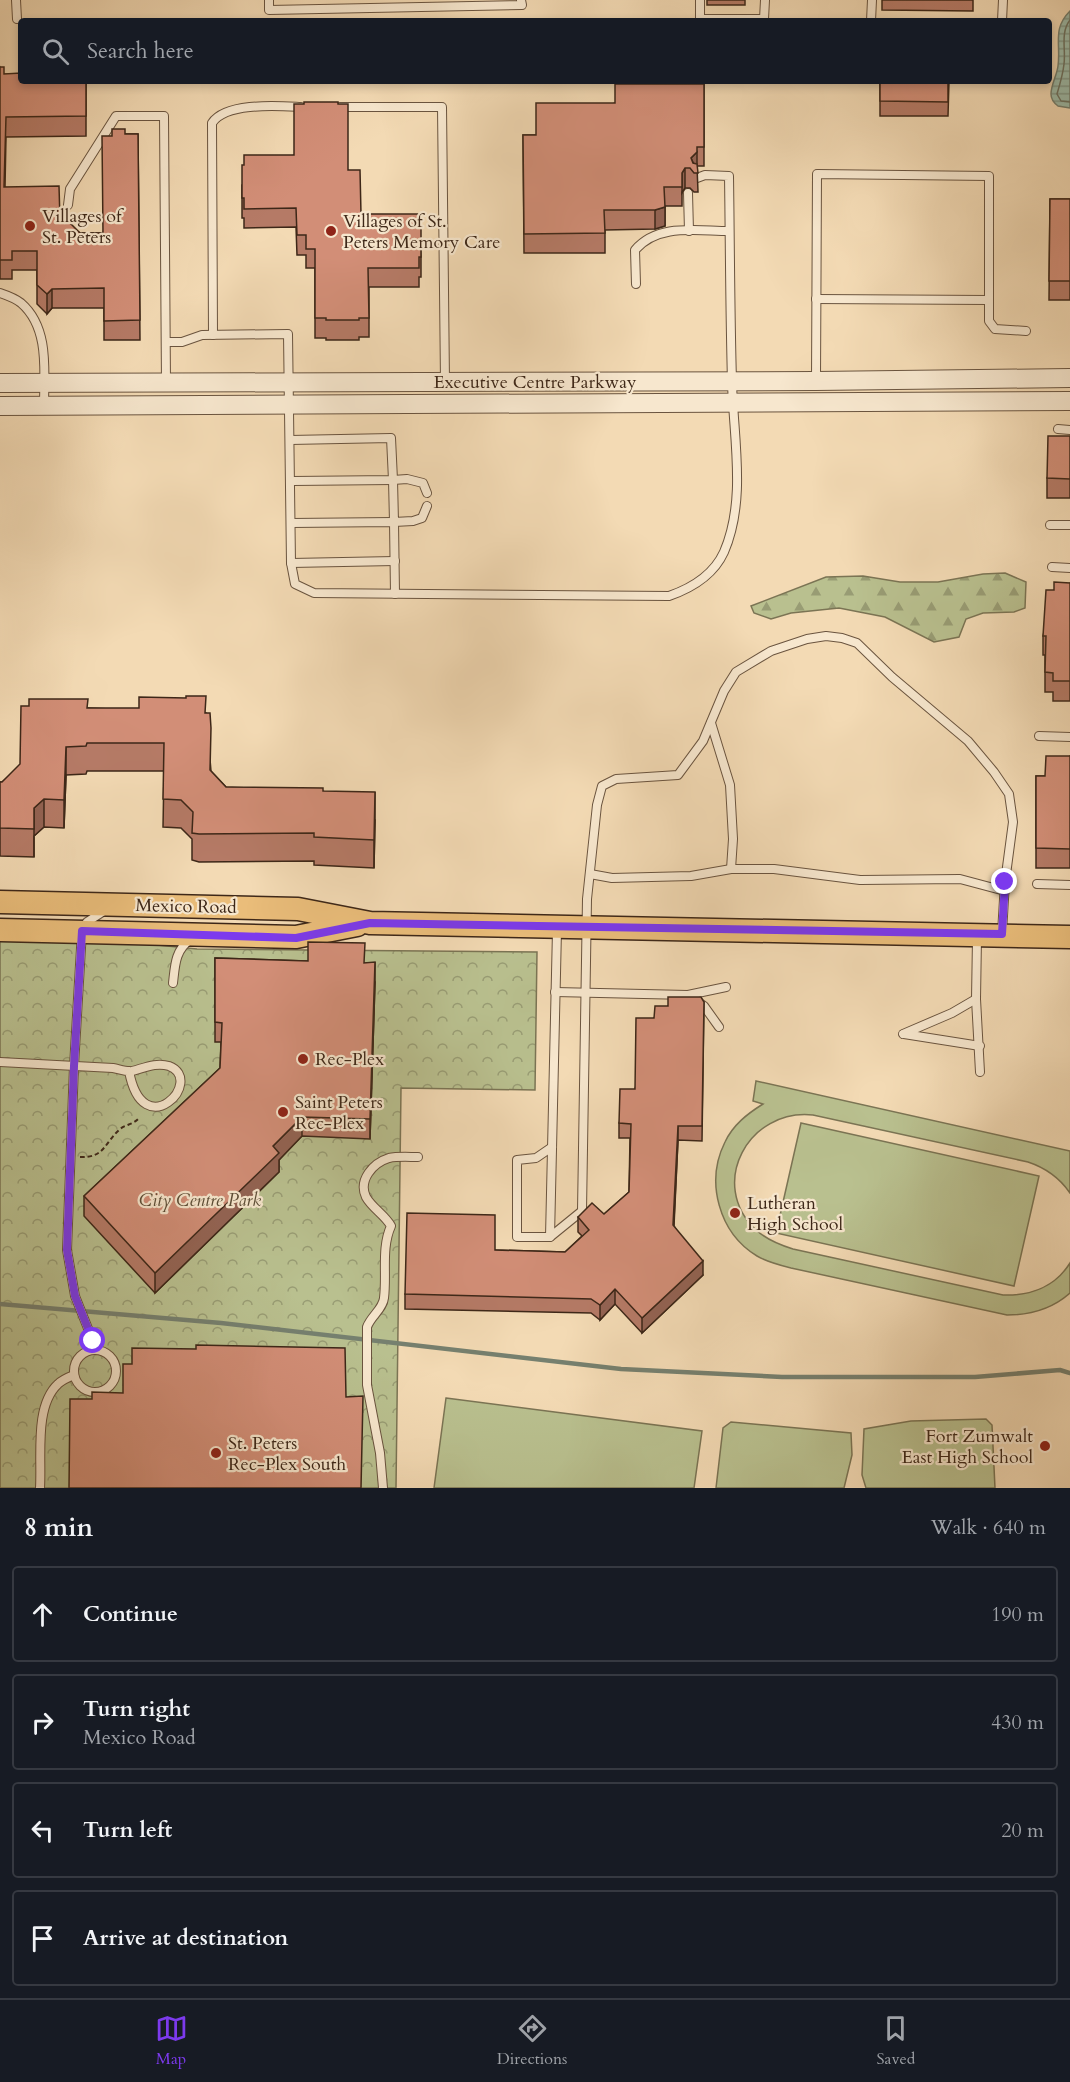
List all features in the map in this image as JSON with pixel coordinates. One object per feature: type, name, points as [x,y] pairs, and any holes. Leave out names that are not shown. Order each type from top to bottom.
[{"type":"main road","name":"Mexico Road","points":[[0,902],[298,909],[370,923],[1070,937]]},
{"type":"main road","name":"Mexico Road","points":[[0,930],[296,938],[370,923]]},
{"type":"street","name":"Executive Centre Parkway","points":[[0,383],[816,381],[1070,378]]},
{"type":"street","name":"Executive Centre Parkway","points":[[0,406],[1070,401]]},
{"type":"lane","points":[[16,0],[16,19]]},
{"type":"lane","points":[[269,0],[269,10],[522,6],[521,0]]},
{"type":"lane","points":[[700,0],[700,18]]},
{"type":"lane","points":[[764,18],[765,0]]},
{"type":"lane","points":[[871,18],[872,0]]},
{"type":"lane","points":[[1002,18],[1003,0]]},
{"type":"lane","points":[[213,335],[212,123],[222,114],[254,107],[308,107]]},
{"type":"lane","points":[[330,107],[442,107],[445,382]]},
{"type":"lane","points":[[68,205],[70,189],[116,116],[164,116],[166,382]]},
{"type":"lane","points":[[816,381],[817,174],[989,176],[989,321],[995,329],[1026,331]]},
{"type":"lane","points":[[166,342],[182,342],[195,337],[213,335],[288,334],[291,563],[295,584],[314,593],[669,596],[687,589],[716,567],[732,527],[736,493],[732,403],[729,176],[705,175],[697,178]]},
{"type":"lane","points":[[688,193],[689,231]]},
{"type":"lane","points":[[636,284],[636,250],[643,241],[657,233],[672,230],[729,231]]},
{"type":"lane","points":[[0,293],[21,303],[36,323],[42,339],[44,406]]},
{"type":"lane","points":[[816,299],[989,300]]},
{"type":"lane","points":[[1058,429],[1070,430]]},
{"type":"lane","points":[[290,440],[391,438],[395,594]]},
{"type":"lane","points":[[291,481],[417,480],[423,483],[427,493]]},
{"type":"lane","points":[[291,523],[413,521],[422,518],[427,506]]},
{"type":"lane","points":[[1050,525],[1070,525]]},
{"type":"lane","points":[[291,563],[395,561]]},
{"type":"lane","points":[[1052,567],[1070,568]]},
{"type":"lane","points":[[552,1147],[536,1158],[517,1160],[517,1237],[550,1237],[582,1211],[587,927],[597,806],[602,786],[616,779],[678,775],[703,741],[724,691],[736,672],[771,651],[807,639],[826,636],[857,643],[892,677],[968,741],[994,772],[1009,794],[1013,822],[1002,934]]},
{"type":"lane","points":[[711,723],[730,785],[733,839],[731,869]]},
{"type":"lane","points":[[1039,736],[1070,737]]},
{"type":"lane","points":[[590,874],[612,878],[691,876],[731,869],[774,869],[860,880],[960,879],[1005,891]]},
{"type":"lane","points":[[1037,884],[1070,885]]},
{"type":"lane","points":[[94,1350],[93,1341],[75,1296],[67,1250],[74,1066],[82,931],[87,922],[116,904]]},
{"type":"lane","points":[[550,1237],[557,926]]},
{"type":"lane","points":[[173,984],[176,959],[182,946],[200,934]]},
{"type":"lane","points":[[977,934],[976,999],[980,1072]]},
{"type":"lane","points":[[555,992],[688,995],[726,987]]},
{"type":"lane","points":[[688,995],[704,1006],[719,1027]]},
{"type":"lane","points":[[976,999],[952,1013],[903,1034],[980,1046]]},
{"type":"lane","points":[[0,1062],[113,1068],[129,1071],[158,1065],[169,1066],[176,1071],[180,1079],[179,1089],[174,1099],[164,1105],[152,1106],[140,1101],[132,1088],[129,1071]]},
{"type":"lane","points":[[383,1488],[380,1453],[367,1385],[367,1327],[369,1320],[384,1301],[386,1236],[391,1226],[367,1199],[364,1183],[368,1171],[391,1157],[418,1157]]},
{"type":"lane","points":[[94,1350],[103,1352],[113,1361],[116,1374],[110,1386],[97,1392],[78,1384],[74,1375],[78,1358],[83,1353],[94,1350]]},
{"type":"lane","points":[[40,1488],[42,1421],[45,1400],[58,1382],[74,1375]]},
{"type":"path","points":[[80,1157],[102,1152],[121,1128],[135,1123],[140,1118]]},
{"type":"green space","points":[[1005,573],[1026,582],[1025,608],[1014,612],[983,613],[966,619],[959,637],[934,642],[885,617],[839,608],[791,613],[771,619],[754,613],[751,606],[826,577],[863,576],[900,582],[938,582],[983,574]]},
{"type":"green space","name":"City Centre Park","points":[[0,940],[147,944],[197,949],[537,952],[535,1090],[401,1088],[396,1488],[0,1488]]},
{"type":"green space","points":[[756,1081],[1070,1151],[1070,1193],[1052,1174],[1028,1162],[813,1115],[790,1116],[770,1124],[754,1136],[742,1153],[736,1172],[735,1192],[742,1212],[756,1230],[765,1237],[793,1249],[1003,1295],[1023,1294],[1041,1288],[1057,1278],[1070,1263],[1070,1293],[1041,1310],[1007,1315],[791,1268],[757,1256],[733,1234],[719,1205],[716,1190],[719,1157],[728,1136],[741,1120],[763,1104],[753,1101]]},
{"type":"green space","points":[[801,1123],[1039,1176],[1014,1286],[776,1233]]},
{"type":"green space","points":[[446,1398],[702,1431],[694,1488],[434,1488]]},
{"type":"green space","points":[[986,1419],[992,1425],[995,1488],[866,1488],[862,1475],[864,1429],[911,1421]]},
{"type":"green space","points":[[731,1422],[851,1433],[852,1455],[844,1488],[716,1488],[723,1428]]},
{"type":"water","points":[[1070,11],[1070,108],[1058,106],[1051,94],[1058,66],[1059,31],[1064,18]]},
{"type":"building","name":"Villages of St. Peters","points":[[0,67],[4,67],[4,74],[18,73],[18,84],[86,84],[86,116],[6,117],[4,187],[59,186],[60,220],[67,220],[80,233],[103,233],[102,136],[112,136],[112,129],[125,129],[125,134],[138,134],[140,320],[104,321],[104,288],[52,289],[47,294],[37,285],[37,251],[12,251],[12,260],[0,260]]},
{"type":"building","points":[[615,84],[704,84],[704,147],[697,147],[697,152],[691,158],[693,163],[697,164],[698,173],[685,168],[682,173],[682,187],[664,187],[665,207],[655,210],[604,210],[605,233],[524,234],[523,135],[536,135],[536,103],[615,103]]},
{"type":"building","points":[[880,84],[948,84],[948,102],[880,101]]},
{"type":"building","name":"Villages of St. Peters Memory Care","points":[[304,102],[348,104],[348,170],[360,170],[361,214],[419,214],[421,257],[419,257],[419,268],[368,268],[369,318],[326,320],[326,318],[315,318],[315,249],[306,249],[306,235],[297,235],[296,208],[244,209],[242,165],[244,165],[244,155],[294,155],[294,104],[304,104]]},
{"type":"building","points":[[1050,199],[1070,199],[1070,281],[1049,281]]},
{"type":"building","points":[[1048,436],[1070,436],[1070,479],[1047,478]]},
{"type":"building","points":[[1054,582],[1070,583],[1070,681],[1053,681],[1053,673],[1045,672],[1046,636],[1043,636],[1046,590],[1054,590]]},
{"type":"building","points":[[186,696],[206,696],[205,713],[210,713],[211,728],[210,770],[226,787],[323,788],[323,791],[375,792],[374,840],[314,837],[314,833],[192,833],[193,812],[181,800],[163,799],[164,743],[87,743],[86,746],[66,747],[64,800],[44,799],[34,808],[34,829],[0,828],[0,782],[20,764],[21,706],[29,706],[29,699],[88,699],[87,708],[139,708],[139,697],[186,698]]},
{"type":"building","points":[[1046,756],[1070,756],[1070,849],[1036,848],[1036,776],[1045,776]]},
{"type":"building","name":"Saint Peters Rec-Plex","points":[[308,942],[365,943],[364,963],[375,962],[370,1119],[302,1117],[273,1146],[279,1153],[155,1273],[84,1196],[220,1068],[222,1023],[215,1022],[215,958],[308,961]]},
{"type":"building","points":[[668,997],[701,997],[704,1002],[702,1126],[678,1126],[673,1225],[703,1261],[642,1318],[615,1289],[600,1305],[591,1299],[405,1294],[407,1213],[495,1215],[495,1250],[565,1252],[589,1230],[578,1217],[592,1203],[604,1214],[629,1192],[631,1124],[619,1123],[620,1089],[635,1089],[636,1018],[654,1018],[655,1006],[668,1006]]},
{"type":"building","name":"St. Peters Rec-Plex South","points":[[196,1345],[345,1348],[346,1397],[363,1396],[361,1488],[69,1488],[70,1399],[92,1399],[92,1392],[123,1393],[123,1364],[132,1364],[132,1348],[196,1349]]},
{"type":"waterway","points":[[0,1304],[221,1323],[621,1369],[782,1377],[975,1377],[1060,1370],[1070,1373]]},
{"type":"place","name":"Villages of St. Peters","points":[[30,226]]},
{"type":"place","name":"Villages of St. Peters Memory Care","points":[[331,231]]},
{"type":"place","name":"Rec-Plex","points":[[303,1059]]},
{"type":"place","name":"Saint Peters Rec-Plex","points":[[283,1112]]},
{"type":"place","name":"Lutheran High School","points":[[735,1213]]},
{"type":"place","name":"Fort Zumwalt East High School","points":[[1045,1446]]},
{"type":"place","name":"St. Peters Rec-Plex South","points":[[216,1453]]},
{"type":"route","points":[[93,1341],[75,1296],[67,1250],[82,931],[296,938],[370,923],[1002,934],[1005,882]]}]
